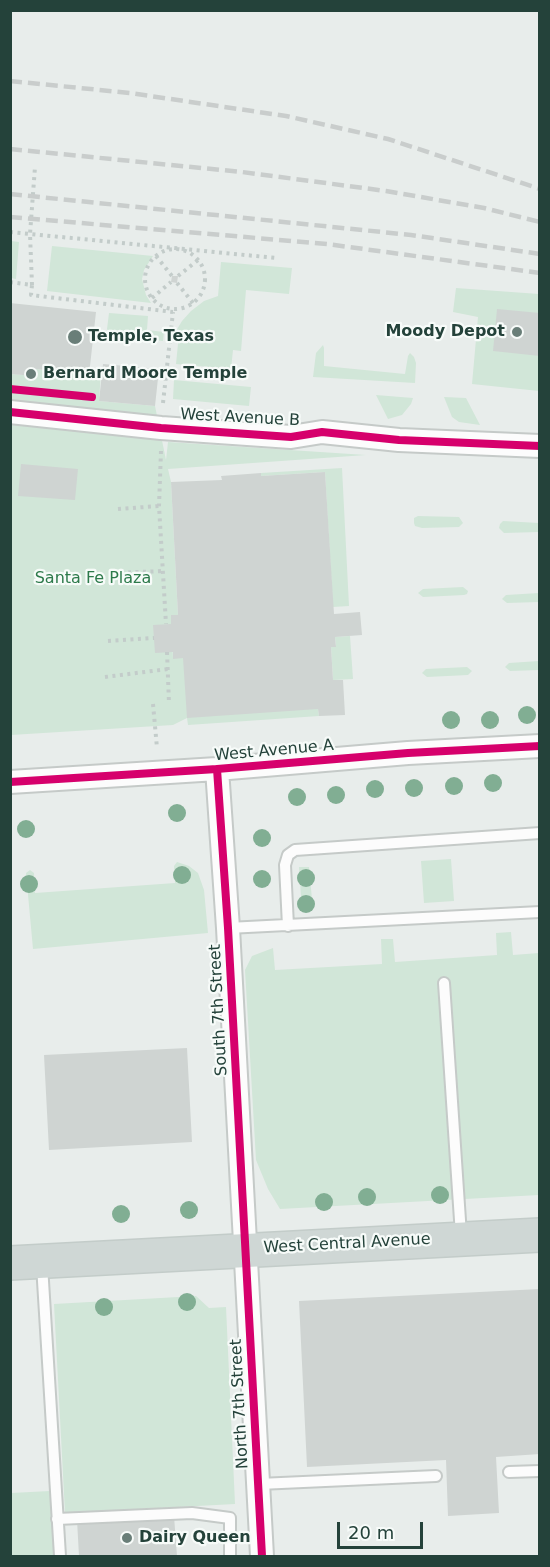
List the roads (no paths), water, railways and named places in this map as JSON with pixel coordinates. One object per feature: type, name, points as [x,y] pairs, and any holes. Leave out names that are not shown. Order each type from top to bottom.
[{"type":"main road","name":"West Central Avenue","points":[[26,1262],[540,1235]]},
{"type":"street","name":"West Avenue B","points":[[10,412],[161,428],[291,437],[322,432],[399,440],[540,446]]},
{"type":"street","name":"West Avenue A","points":[[10,782],[217,770],[408,753],[540,746]]},
{"type":"street","name":"South 7th Street","points":[[217,770],[245,1250]]},
{"type":"street","name":"North 7th Street","points":[[245,1250],[262,1557]]},
{"type":"lane","points":[[288,926],[285,865],[288,855],[295,850],[540,833]]},
{"type":"lane","points":[[228,928],[540,912]]},
{"type":"lane","points":[[444,983],[461,1238]]},
{"type":"lane","points":[[26,1262],[60,1557]]},
{"type":"lane","points":[[509,1472],[540,1471]]},
{"type":"lane","points":[[259,1484],[436,1476]]},
{"type":"lane","points":[[57,1519],[192,1513],[230,1518],[230,1557]]},
{"type":"railway","points":[[10,81],[130,93],[286,116],[388,139],[540,189]]},
{"type":"railway","points":[[10,149],[242,172],[386,191],[484,208],[540,222]]},
{"type":"railway","points":[[10,194],[411,235],[540,254]]},
{"type":"railway","points":[[10,217],[327,244],[540,273]]},
{"type":"place","name":"Moody Depot","points":[[517,332]]},
{"type":"place","name":"Temple, Texas","points":[[75,337]]},
{"type":"place","name":"Bernard Moore Temple","points":[[31,374]]},
{"type":"place","name":"Dairy Queen","points":[[127,1538]]},
{"type":"park label","name":"Santa Fe Plaza","points":[[93,579]]}]
